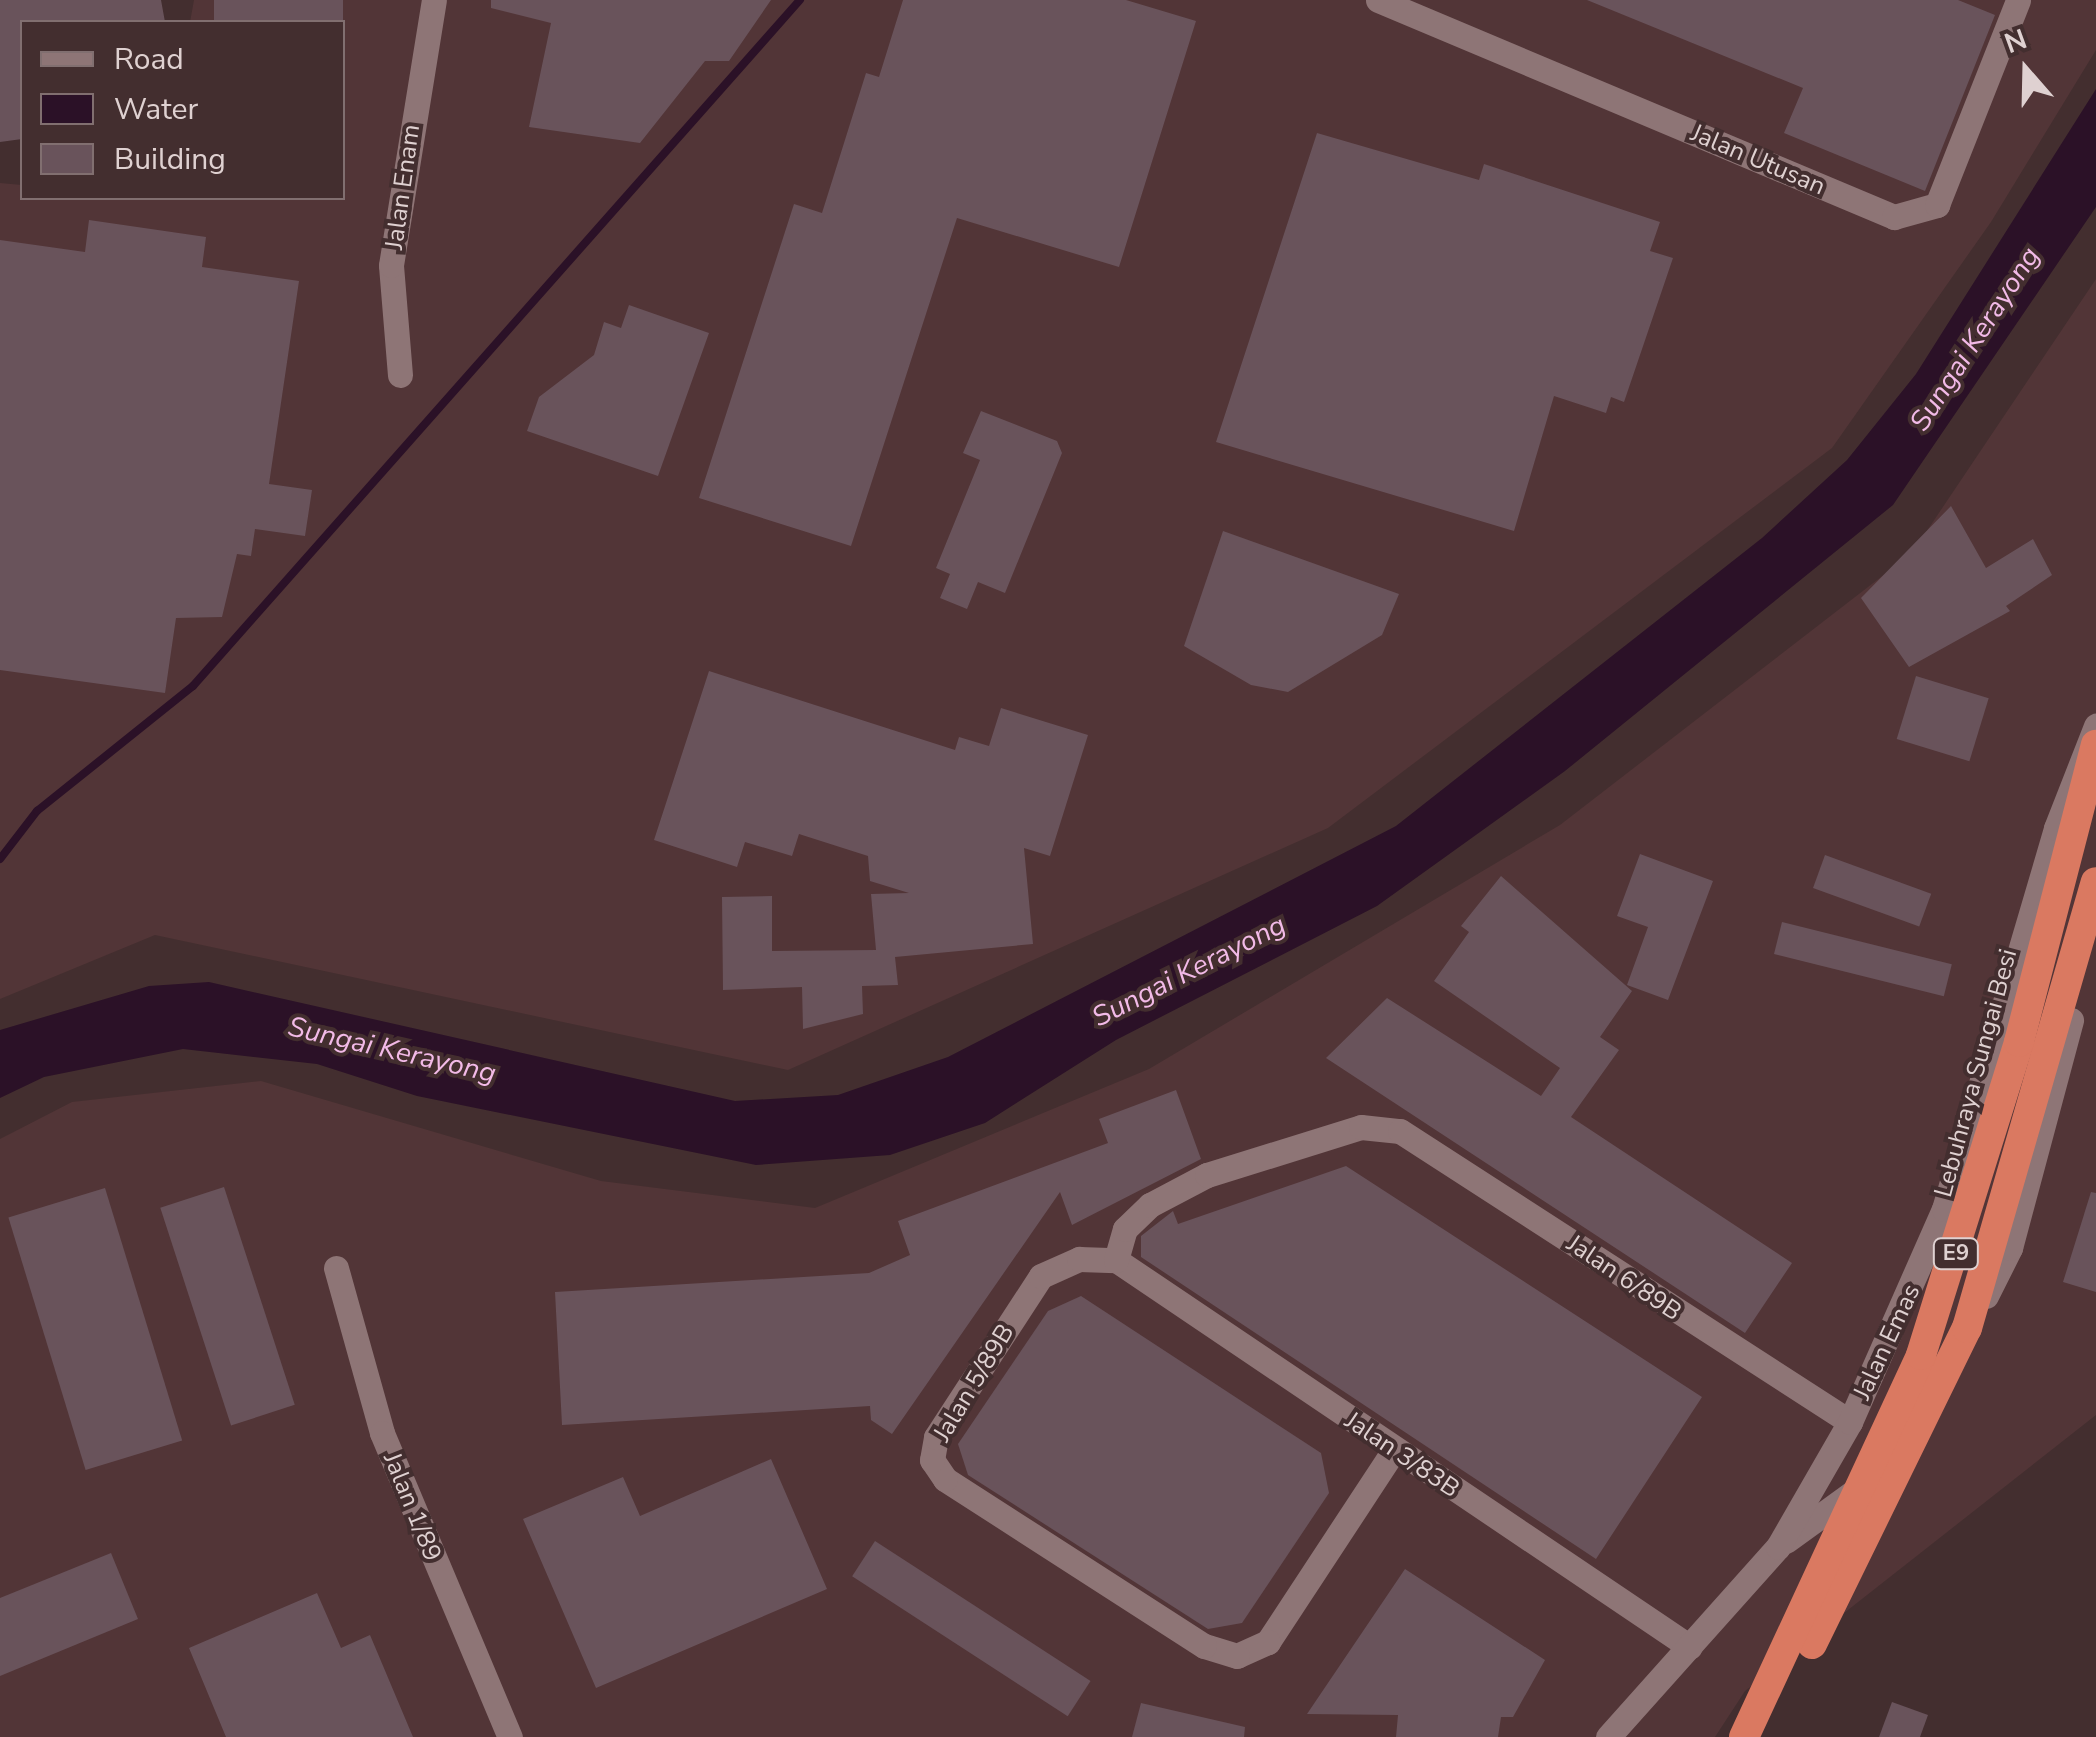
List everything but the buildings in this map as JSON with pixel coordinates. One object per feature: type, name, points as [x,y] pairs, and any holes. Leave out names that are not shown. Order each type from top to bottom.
[{"type":"highway","name":"Lebuhraya Sungai Besi","points":[[1744,1737],[1922,1355],[2019,1042],[2096,745]]},
{"type":"highway","name":"E9","points":[[1765,1737],[1968,1328],[2096,882]]},
{"type":"street","name":"Jalan Enam","points":[[400,375],[391,265],[434,0]]},
{"type":"street","name":"Jalan Utusan","points":[[1378,0],[1894,217],[1937,205],[2018,0]]},
{"type":"street","name":"Jalan Emas","points":[[1608,1737],[1778,1547],[1850,1422],[1944,1209],[2056,828],[2096,726]]},
{"type":"street","name":"Jalan Emas","points":[[1778,1547],[1906,1454],[2010,1248],[2096,927]]},
{"type":"street","name":"Jalan 6/89B","points":[[1116,1260],[1125,1230],[1150,1205],[1207,1175],[1314,1136],[1400,1131],[1850,1422]]},
{"type":"street","name":"Jalan 5/89B","points":[[1116,1260],[1080,1259],[1041,1276],[936,1437],[932,1460],[944,1479],[1204,1646],[1237,1656],[1268,1642],[1394,1450]]},
{"type":"street","name":"Jalan 3/83B","points":[[1116,1260],[1690,1648]]},
{"type":"street","name":"Jalan 1/89","points":[[336,1268],[382,1434],[510,1737]]},
{"type":"shaded area","points":[[194,0],[2096,0],[2096,50],[1991,222],[1832,448],[1328,828],[788,1070],[155,935],[0,999],[0,183],[20,185],[20,200],[345,200],[345,20],[190,20]]},
{"type":"shaded area","points":[[2096,279],[2096,1415],[1745,1691],[1715,1737],[0,1737],[0,1139],[72,1102],[261,1081],[601,1181],[815,1208],[1149,1069],[1560,825],[1912,553]]},
{"type":"water","name":"Sungai Kerayong","points":[[2096,89],[2096,207],[1893,505],[1565,771],[1377,906],[1116,1040],[985,1123],[890,1155],[756,1165],[417,1096],[317,1064],[183,1049],[44,1077],[0,1098],[0,1030],[149,986],[209,982],[735,1101],[838,1095],[948,1057],[1396,826],[1762,538],[1847,460],[1916,374]]},
{"type":"waterway","points":[[0,859],[37,811],[193,686],[800,0]]}]
